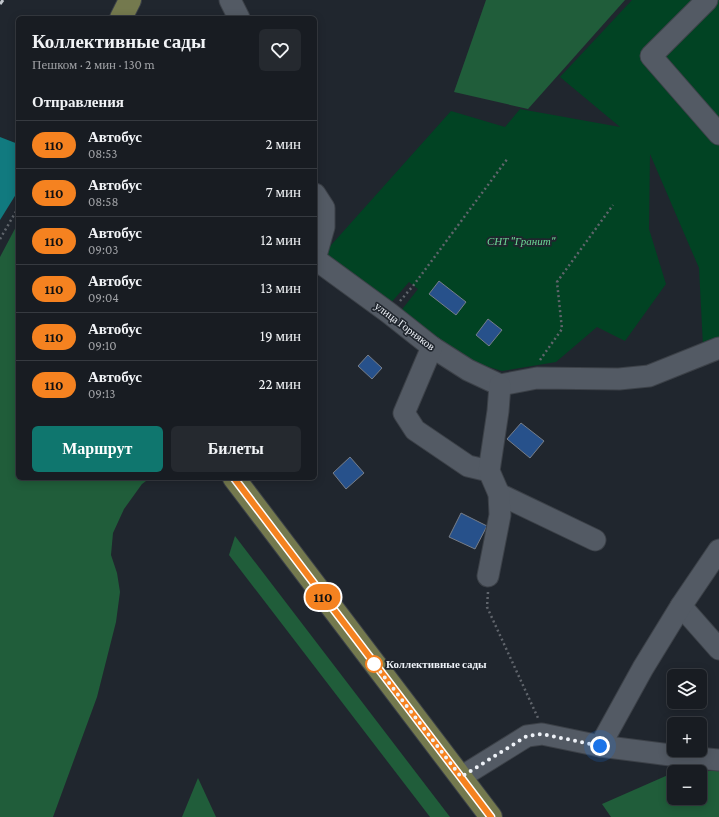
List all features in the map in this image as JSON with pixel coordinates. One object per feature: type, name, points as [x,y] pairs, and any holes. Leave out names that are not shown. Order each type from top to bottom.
[{"type":"main road","points":[[122,16],[130,0]]},
{"type":"main road","points":[[236,480],[491,817]]},
{"type":"street","points":[[230,0],[238,16]]},
{"type":"street","points":[[706,0],[651,56],[719,134]]},
{"type":"street","points":[[317,197],[324,208],[324,227],[317,252]]},
{"type":"street","name":"улица Горняков","points":[[317,260],[389,313],[432,347],[468,370],[500,385]]},
{"type":"street","points":[[432,347],[404,413],[415,430],[468,466],[489,471]]},
{"type":"street","points":[[488,576],[500,515],[499,494],[489,471],[498,412],[500,385],[537,378],[619,379],[649,376],[719,348]]},
{"type":"street","points":[[499,494],[594,540]]},
{"type":"street","points":[[600,746],[643,668],[681,606],[719,550]]},
{"type":"street","points":[[681,606],[719,649]]},
{"type":"street","points":[[461,777],[527,736],[542,734],[600,746],[719,760]]},
{"type":"path","points":[[389,313],[413,286],[508,158]]},
{"type":"path","points":[[537,378],[537,365],[562,329],[557,282],[613,205]]},
{"type":"path","points":[[0,239],[16,211]]},
{"type":"path","points":[[488,576],[487,607],[538,718],[542,734]]},
{"type":"green space","points":[[486,0],[625,0],[528,109],[454,92]]},
{"type":"green space","name":"СНТ \"Гранит\"","points":[[632,0],[719,0],[719,341],[703,346],[699,268],[650,154],[649,229],[666,284],[625,341],[597,327],[556,362],[502,371],[466,360],[400,312],[418,289],[409,282],[390,304],[324,253],[451,111],[505,127],[520,109],[620,127],[560,77]]},
{"type":"green space","points":[[16,227],[16,480],[147,480],[142,484],[124,509],[113,533],[111,555],[117,573],[120,592],[116,622],[97,697],[53,817],[0,817],[0,257]]},
{"type":"green space","points":[[235,536],[450,817],[430,817],[229,555]]},
{"type":"green space","points":[[719,770],[719,817],[611,817],[602,804],[667,775],[667,805],[707,805],[707,771]]},
{"type":"green space","points":[[198,778],[216,817],[182,817]]},
{"type":"water","points":[[0,137],[16,143],[16,194],[0,220]]},
{"type":"building","points":[[439,281],[466,302],[456,315],[429,294]]},
{"type":"building","points":[[488,319],[502,330],[489,346],[476,335]]},
{"type":"building","points":[[368,355],[382,368],[372,379],[358,366]]},
{"type":"building","points":[[521,423],[544,441],[530,458],[507,439]]},
{"type":"building","points":[[350,457],[364,473],[346,489],[333,473]]},
{"type":"building","points":[[461,513],[487,526],[475,549],[449,537]]},
{"type":"railway","points":[[0,4],[3,0]]},
{"type":"bus line","name":"110","points":[[236,480],[491,817]]},
{"type":"place","name":"Коллективные сады","points":[[374,664]]},
{"type":"route","points":[[374,664],[373,662],[461,777],[527,736],[542,734],[600,746]]}]
